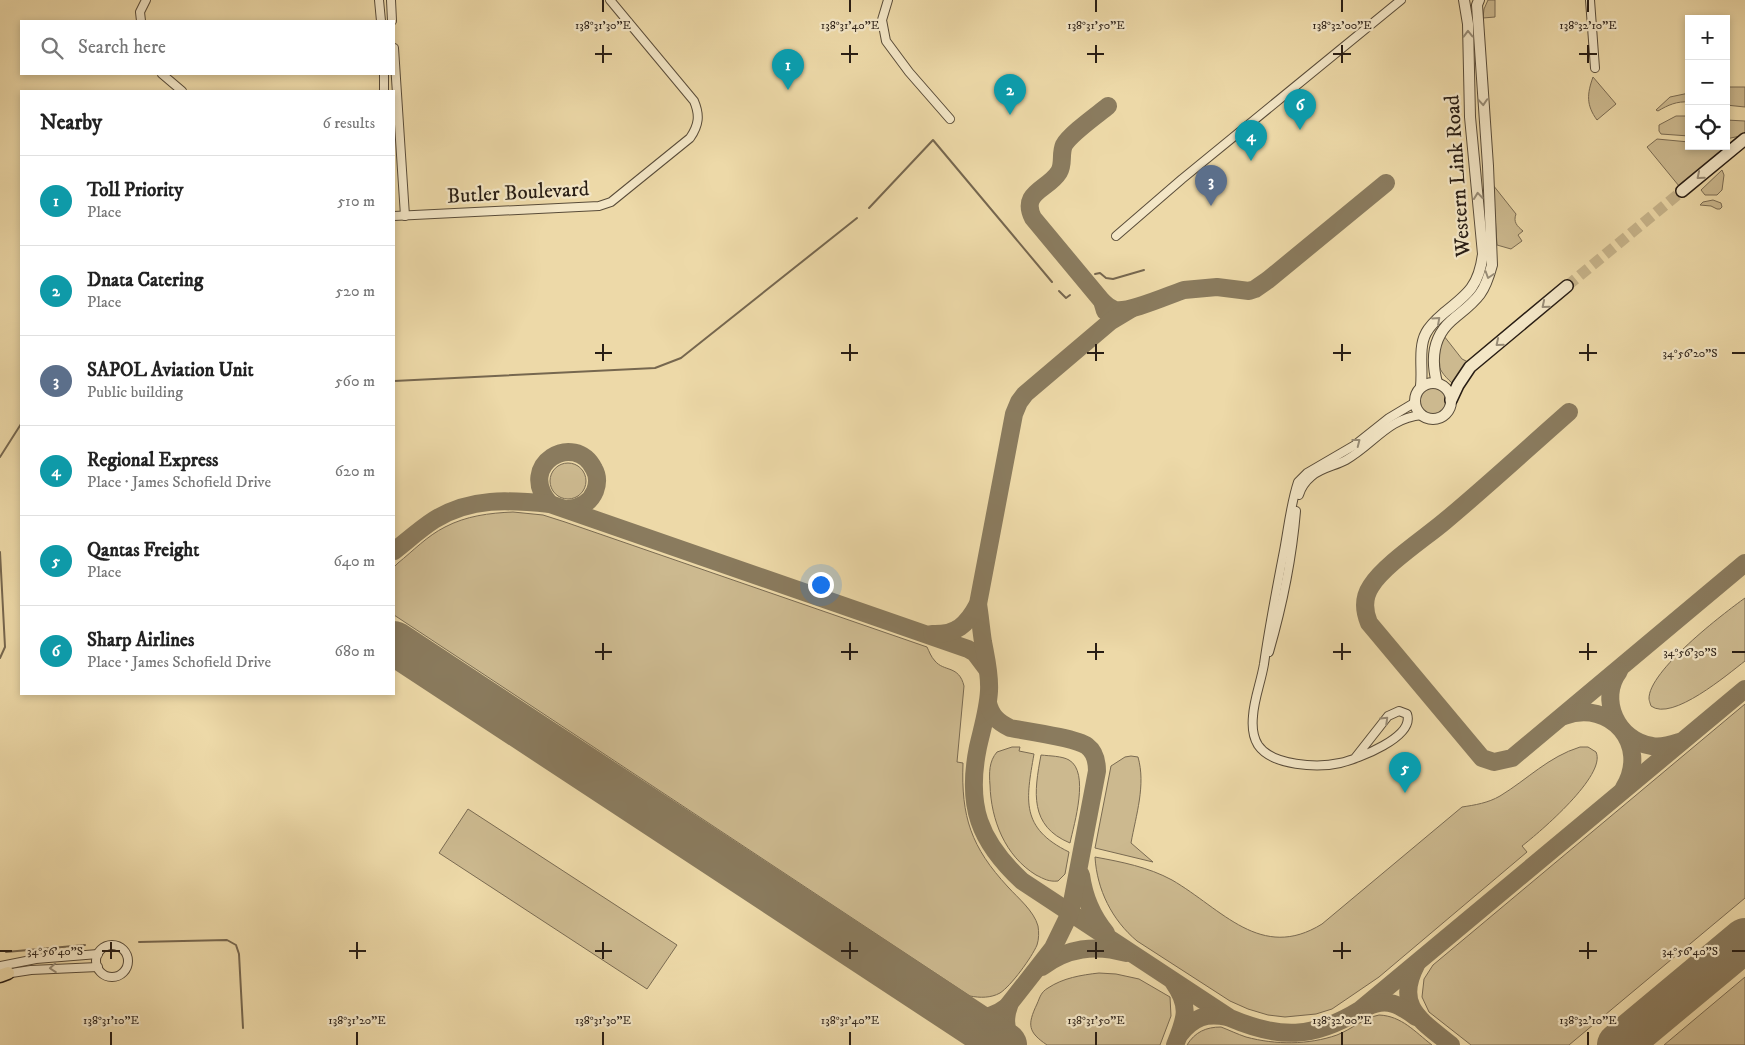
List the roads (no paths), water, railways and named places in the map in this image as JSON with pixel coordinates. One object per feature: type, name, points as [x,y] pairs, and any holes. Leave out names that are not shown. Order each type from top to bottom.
[{"type":"main road","points":[[1682,190],[1745,139]]},
{"type":"main road","points":[[1451,400],[1470,367],[1568,286]]},
{"type":"street","points":[[141,20],[140,12],[146,0]]},
{"type":"street","points":[[379,0],[381,20]]},
{"type":"street","points":[[391,0],[392,20]]},
{"type":"street","points":[[888,0],[882,20],[886,41],[909,72],[950,119]]},
{"type":"street","points":[[1116,236],[1182,179],[1401,0]]},
{"type":"street","name":"Western Link Road","points":[[1421,386],[1421,346],[1426,332],[1437,319],[1466,295],[1474,285],[1479,277],[1483,254],[1470,117],[1468,24],[1464,0]]},
{"type":"street","name":"Western Link Road","points":[[1437,383],[1433,360],[1439,337],[1448,323],[1480,294],[1489,277],[1492,266],[1488,166],[1477,6],[1479,0]]},
{"type":"street","points":[[1590,0],[1595,68]]},
{"type":"street","name":"Butler Boulevard","points":[[395,216],[599,206],[611,202],[690,138],[699,122],[698,111],[694,101],[614,1]]},
{"type":"street","points":[[395,63],[405,216]]},
{"type":"street","points":[[163,75],[181,90]]},
{"type":"street","points":[[384,75],[384,90]]},
{"type":"street","points":[[1263,666],[1278,618],[1291,551],[1297,499],[1302,488],[1313,475],[1348,459],[1394,423],[1407,417],[1422,416],[1433,419],[1444,415],[1450,406],[1451,400],[1447,389],[1437,383],[1427,383],[1421,386],[1416,393],[1414,403],[1415,408],[1422,416]]},
{"type":"street","points":[[1354,758],[1388,716],[1399,711],[1407,714],[1408,724],[1402,732],[1370,753],[1341,763],[1314,766],[1287,762],[1274,758],[1263,751],[1253,732],[1252,719],[1298,482],[1307,472],[1355,445],[1389,418],[1414,403]]},
{"type":"street","points":[[2,972],[36,959],[98,954],[106,947],[116,946],[125,952],[128,961],[127,967],[123,973],[113,977],[104,974],[98,967],[98,954]]},
{"type":"street","points":[[2,972],[98,967]]},
{"type":"waterway","points":[[869,208],[933,140],[1052,282]]},
{"type":"waterway","points":[[395,381],[655,368],[681,358],[857,218]]},
{"type":"waterway","points":[[1095,274],[1100,273],[1106,278],[1113,279],[1144,270]]},
{"type":"waterway","points":[[1059,291],[1066,298],[1070,295]]},
{"type":"waterway","points":[[0,457],[20,426]]},
{"type":"waterway","points":[[0,552],[5,647],[0,658]]},
{"type":"waterway","points":[[139,942],[227,940],[236,945],[239,954],[243,1028]]},
{"type":"waterway","points":[[6,952],[85,945]]},
{"type":"tunnel","points":[[1567,286],[1682,191]]},
{"type":"place","name":"Toll Priority","points":[[788,90]]},
{"type":"place","name":"Dnata Catering","points":[[1010,115]]},
{"type":"place","name":"Sharp Airlines","points":[[1300,130]]},
{"type":"place","name":"Regional Express","points":[[1251,161]]},
{"type":"place","name":"SAPOL Aviation Unit","points":[[1211,206]]},
{"type":"place","name":"Qantas Freight","points":[[1405,793]]}]
